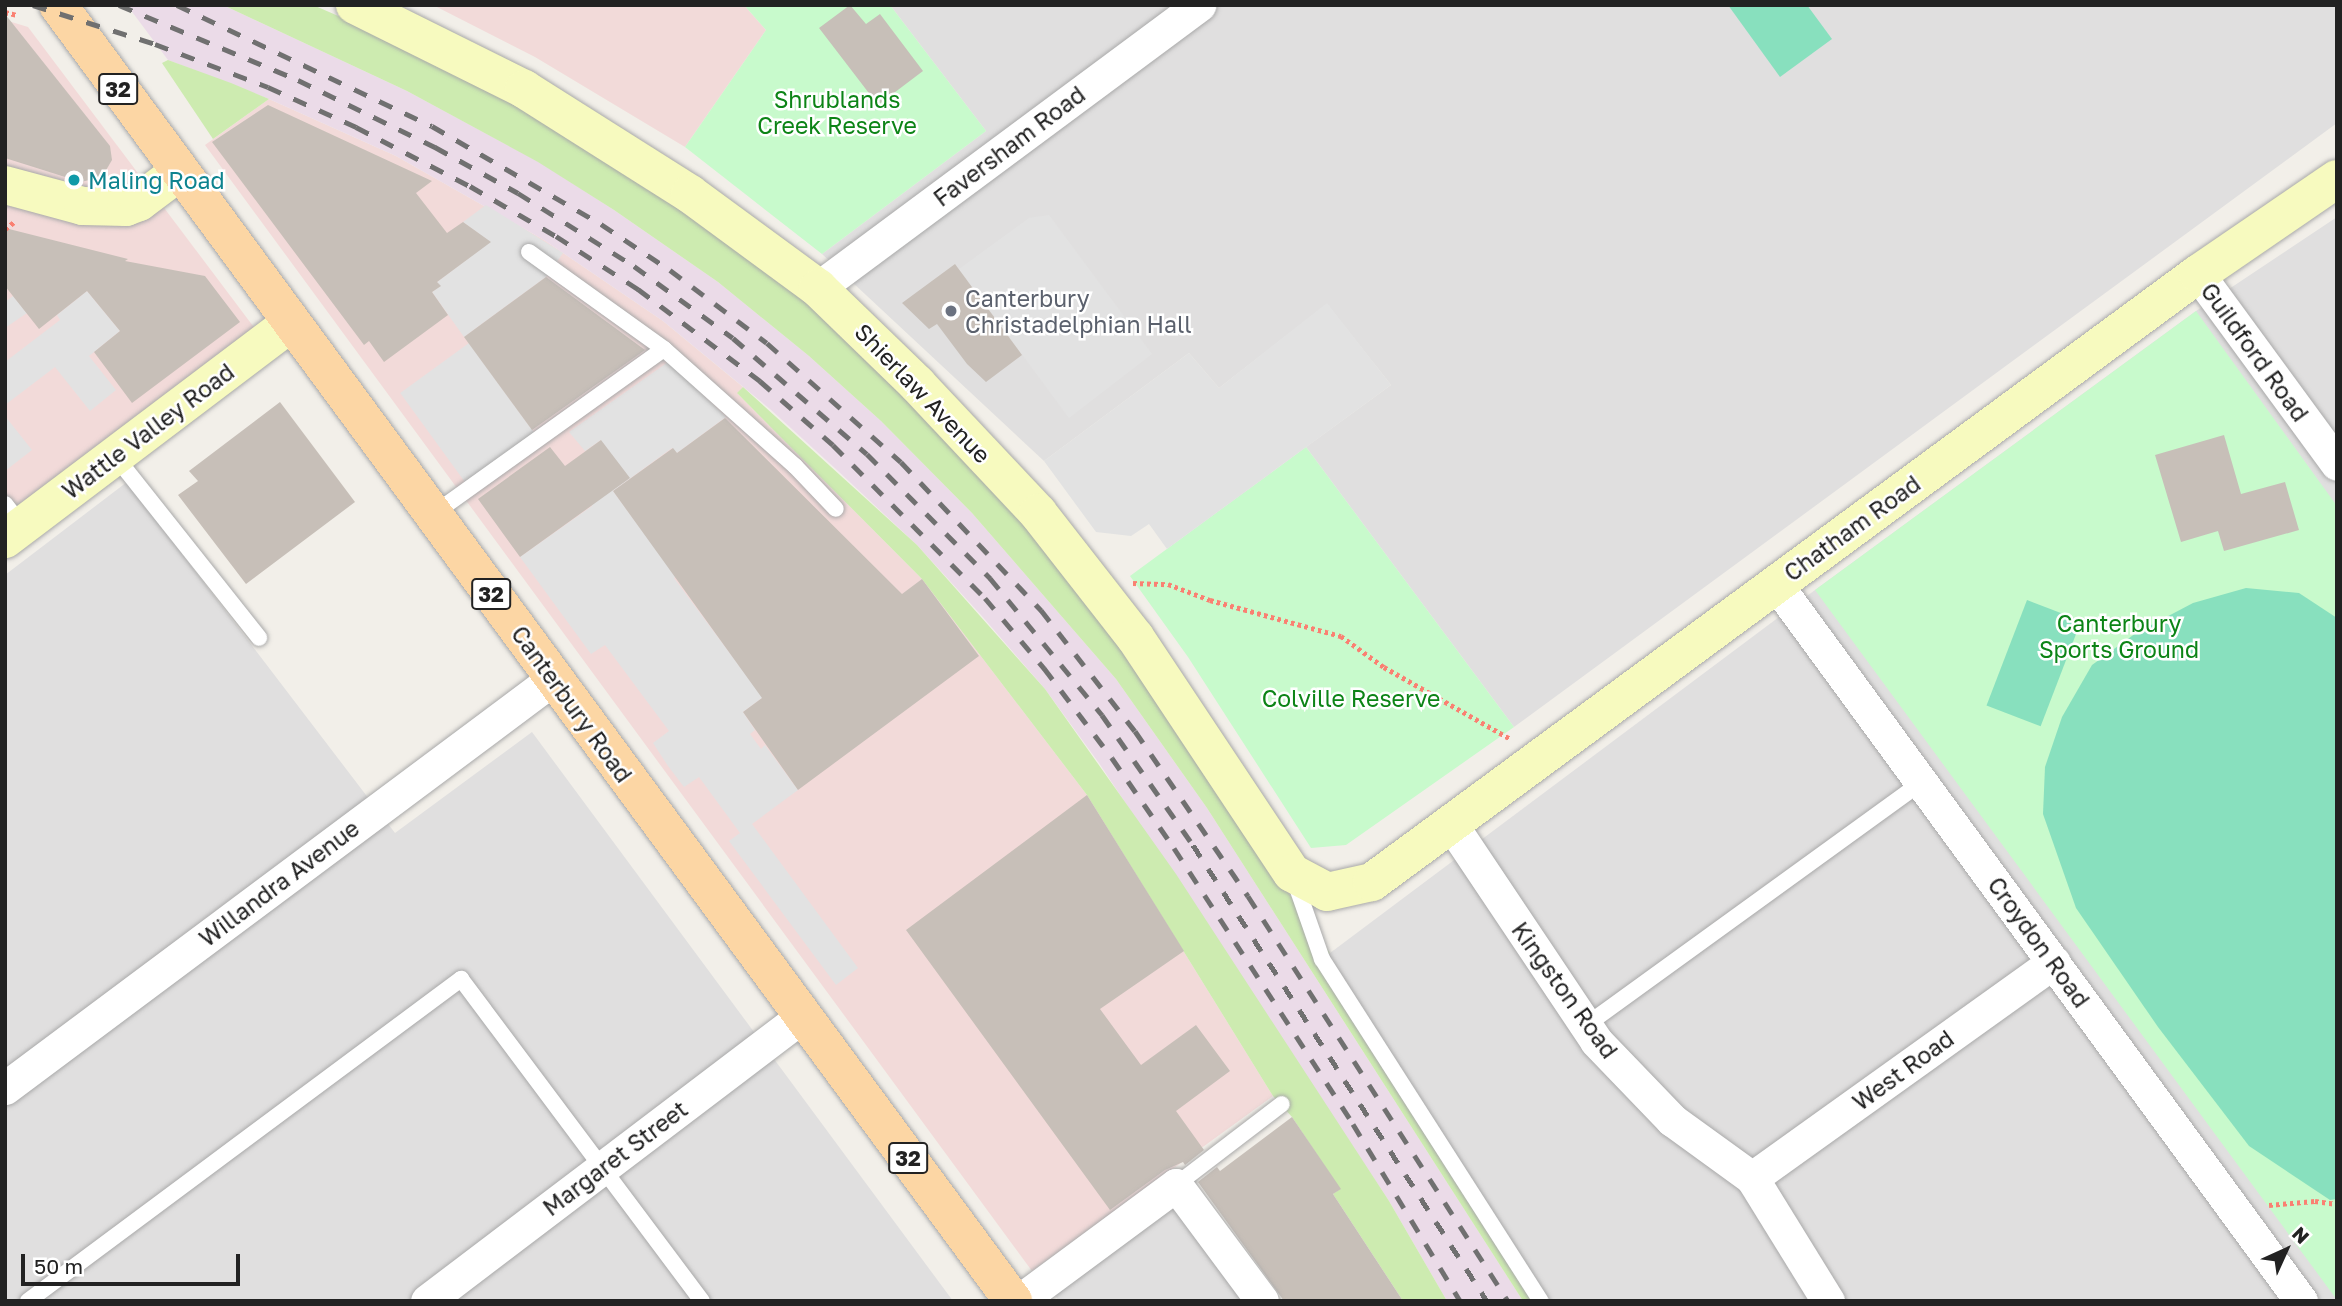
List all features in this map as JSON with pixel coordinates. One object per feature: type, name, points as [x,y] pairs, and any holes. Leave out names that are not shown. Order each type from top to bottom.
[{"type":"main road","name":"Canterbury Road","points":[[58,5],[1013,1301]]},
{"type":"street","name":"Shierlaw Avenue","points":[[355,5],[524,89],[690,194],[818,288],[917,384],[1038,513],[1135,636],[1292,873],[1328,892],[1372,882]]},
{"type":"street","name":"Faversham Road","points":[[818,288],[1164,15],[1199,5]]},
{"type":"street","points":[[5,185],[83,206],[126,207],[139,202],[179,172]]},
{"type":"street","name":"Chatham Road","points":[[1372,882],[2199,274],[2337,180]]},
{"type":"street","name":"Guildford Road","points":[[2199,274],[2337,464]]},
{"type":"street","name":"Wattle Valley Road","points":[[11,523],[115,456],[291,323]]},
{"type":"street","name":"Croydon Road","points":[[1776,584],[2301,1301]]},
{"type":"street","name":"Willandra Avenue","points":[[5,1088],[553,678]]},
{"type":"street","name":"Kingston Road","points":[[1451,824],[1596,1041],[1672,1120],[1752,1178],[1828,1301]]},
{"type":"street","name":"West Road","points":[[1752,1178],[2054,962]]},
{"type":"street","name":"Margaret Street","points":[[427,1301],[803,1016]]},
{"type":"street","points":[[1019,1301],[1176,1185],[1262,1301]]},
{"type":"lane","points":[[529,251],[664,349],[786,457],[836,509]]},
{"type":"lane","points":[[432,515],[664,349]]},
{"type":"lane","points":[[115,456],[259,638]]},
{"type":"lane","points":[[1585,1026],[1922,782]]},
{"type":"lane","points":[[1292,873],[1322,959],[1541,1301]]},
{"type":"lane","points":[[28,1301],[461,979],[702,1301]]},
{"type":"lane","points":[[1176,1185],[1282,1104]]},
{"type":"path","points":[[5,12],[17,15]]},
{"type":"path","points":[[1091,581],[1168,584],[1210,600],[1341,636],[1384,667],[1543,756]]},
{"type":"path","points":[[2233,1209],[2315,1201],[2337,1204]]},
{"type":"shaded area","points":[[127,5],[223,5],[407,91],[539,162],[718,282],[809,356],[881,421],[972,513],[1116,679],[1207,808],[1523,1301],[1447,1301],[1389,1201],[1099,763],[1045,689],[917,545],[837,470],[770,409],[663,321],[544,240],[396,156],[269,99],[168,60]]},
{"type":"shaded area","points":[[433,5],[744,5],[766,30],[685,147],[535,57]]},
{"type":"shaded area","points":[[890,5],[2337,5],[2337,123],[1514,727],[1306,447],[1391,385],[1327,304],[1219,388],[1189,353],[1044,461],[822,254],[986,131]]},
{"type":"shaded area","name":"Maling Road","points":[[5,20],[28,27],[259,334],[5,525]]},
{"type":"shaded area","points":[[269,99],[396,156],[544,240],[663,321],[743,387],[738,394],[922,579],[1087,795],[1273,1096],[1032,1271],[205,145]]},
{"type":"shaded area","points":[[486,205],[563,253],[546,277],[464,337],[432,292],[440,286],[437,282],[490,242],[463,222]]},
{"type":"shaded area","points":[[1049,215],[1152,354],[1069,418],[959,269],[1029,218]]},
{"type":"shaded area","points":[[2337,217],[2337,1301],[1541,1301],[1322,959],[1815,590],[2196,311]]},
{"type":"shaded area","points":[[87,291],[120,331],[89,356],[116,390],[90,411],[55,367],[5,405],[5,362],[60,320],[57,315]]},
{"type":"shaded area","points":[[13,296],[27,313],[5,328],[5,302]]},
{"type":"shaded area","points":[[1327,303],[1391,385],[1167,549],[1149,524],[1131,536],[1096,532],[1044,461],[1189,353],[1219,388]]},
{"type":"shaded area","points":[[469,343],[534,433],[465,483],[400,393]]},
{"type":"shaded area","points":[[668,362],[726,417],[677,453],[672,448],[613,491],[665,562],[683,571],[674,578],[752,683],[773,690],[743,712],[755,730],[750,734],[761,749],[765,745],[798,790],[752,824],[858,968],[836,985],[729,841],[740,833],[699,777],[684,787],[668,766],[653,743],[669,731],[605,645],[591,654],[520,557],[592,506],[601,440],[585,451],[569,432]]},
{"type":"shaded area","points":[[5,416],[32,450],[5,471]]},
{"type":"shaded area","points":[[127,482],[395,833],[532,732],[953,1301],[5,1301],[5,575]]},
{"type":"shaded area","points":[[1175,1199],[1251,1301],[1059,1301],[1051,1290]]},
{"type":"green space","points":[[223,5],[313,5],[359,25],[560,127],[824,310],[1051,549],[1330,953],[1322,958],[1541,1301],[1523,1301],[1207,808],[1116,679],[972,513],[881,421],[809,356],[718,282],[614,210],[538,162],[407,91]]},
{"type":"green space","name":"Shrublands Creek Reserve","points":[[744,5],[890,5],[986,131],[822,254],[685,147],[766,30]]},
{"type":"green space","points":[[1728,5],[1807,5],[1832,39],[1780,77]]},
{"type":"green space","points":[[168,60],[269,99],[213,139],[162,63]]},
{"type":"green space","name":"Canterbury Sports Ground","points":[[2196,311],[2337,506],[2337,1300],[1815,590]]},
{"type":"green space","points":[[743,387],[917,545],[1045,689],[1176,874],[1389,1201],[1447,1301],[1403,1301],[1333,1194],[1340,1189],[1292,1117],[1273,1096],[1087,795],[922,579],[737,393]]},
{"type":"green space","name":"Colville Reserve","points":[[1306,447],[1514,727],[1346,845],[1311,848],[1188,657],[1130,576]]},
{"type":"green space","points":[[2246,588],[2299,593],[2337,618],[2337,1199],[2330,1200],[2249,1146],[2158,1027],[2076,908],[2043,814],[2045,767],[2062,717],[2092,665],[2136,633],[2193,603]]},
{"type":"green space","points":[[2027,600],[2081,621],[2041,726],[1987,705]]},
{"type":"building","points":[[850,5],[866,24],[880,14],[923,71],[878,105],[819,28]]},
{"type":"building","points":[[5,14],[110,146],[112,160],[102,177],[81,182],[5,158]]},
{"type":"building","points":[[268,105],[432,181],[416,193],[447,233],[463,222],[491,242],[437,282],[441,286],[432,292],[448,315],[384,362],[369,341],[364,345],[212,142]]},
{"type":"building","points":[[5,228],[128,259],[125,261],[205,276],[240,322],[132,403],[94,352],[120,331],[87,291],[39,329],[5,286]]},
{"type":"building","points":[[955,264],[1022,355],[986,382],[967,364],[937,324],[929,329],[902,303]]},
{"type":"building","points":[[546,277],[645,350],[532,430],[464,337]]},
{"type":"building","points":[[280,402],[355,502],[246,584],[178,495],[198,481],[189,471]]},
{"type":"building","points":[[725,418],[902,594],[922,579],[979,656],[798,790],[743,712],[762,698],[613,491],[673,448],[677,453]]},
{"type":"building","points":[[2224,435],[2241,494],[2285,482],[2299,530],[2224,551],[2218,531],[2181,542],[2155,455]]},
{"type":"building","points":[[601,440],[630,478],[520,557],[478,499],[550,447],[565,466]]},
{"type":"building","points":[[1087,795],[1184,951],[1100,1009],[1141,1065],[1196,1025],[1230,1071],[1176,1111],[1204,1150],[1185,1165],[1183,1162],[1165,1170],[1110,1210],[906,930]]},
{"type":"building","points":[[1292,1117],[1341,1189],[1333,1194],[1403,1301],[1284,1301],[1198,1182],[1217,1167],[1220,1171]]},
{"type":"railway","points":[[33,5],[155,44],[268,87],[356,127],[470,186],[556,236],[638,289],[760,381],[833,445],[985,598],[1044,668],[1112,758],[1174,848],[1353,1124],[1460,1301]]},
{"type":"railway","points":[[119,5],[298,80],[435,147],[518,193],[634,266],[733,338],[867,454],[990,578],[1102,715],[1193,845],[1487,1301]]},
{"type":"railway","points":[[177,5],[432,126],[601,224],[670,270],[767,343],[901,462],[1041,610],[1135,731],[1248,896],[1508,1301]]},
{"type":"place","name":"Maling Road","points":[[74,180]]},
{"type":"place","name":"Canterbury Christadelphian Hall","points":[[951,311]]}]
